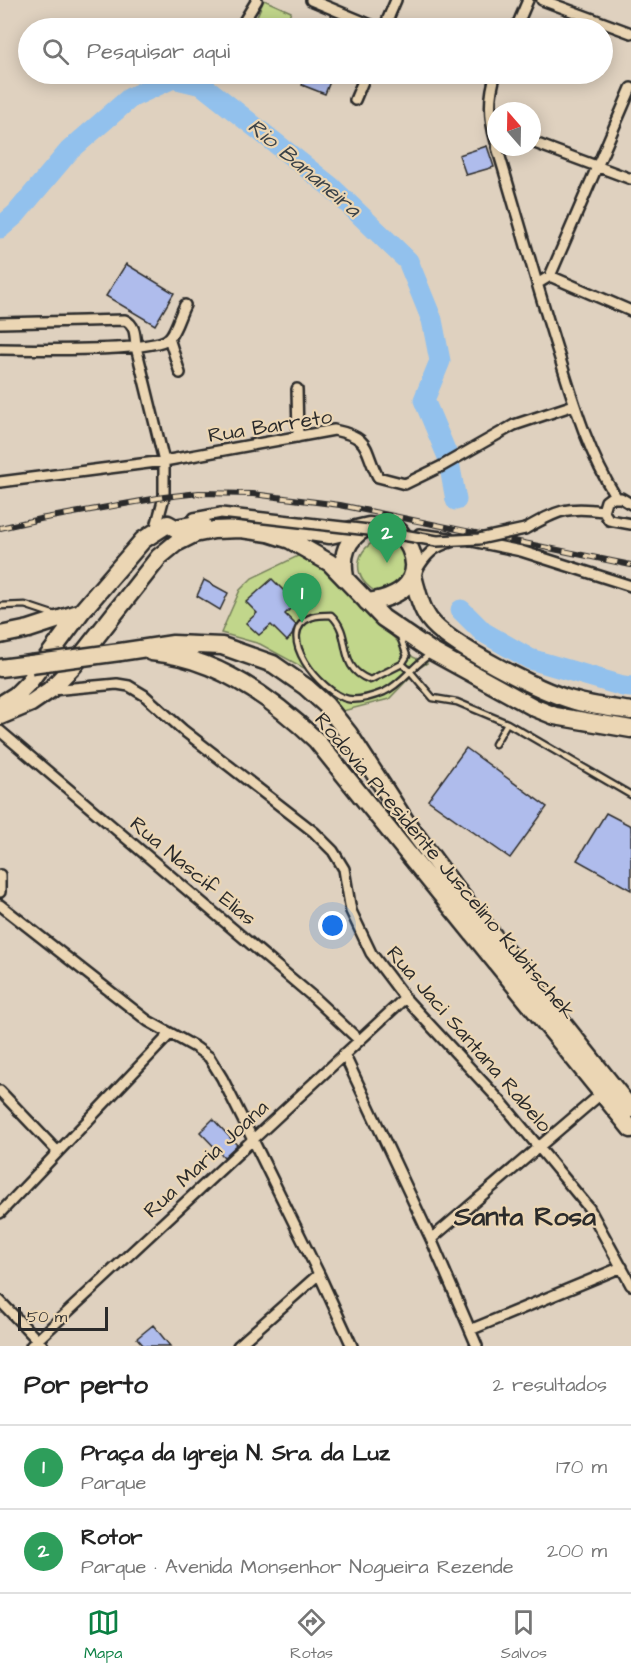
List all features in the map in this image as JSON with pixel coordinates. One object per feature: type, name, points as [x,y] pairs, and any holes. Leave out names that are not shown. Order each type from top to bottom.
[{"type":"highway","points":[[2,722],[16,695],[29,682],[81,612],[143,540],[168,531],[231,520],[330,535],[369,526],[399,531],[411,549],[413,576],[421,603],[428,618],[441,633],[455,643],[539,687],[572,701],[631,711]]},
{"type":"highway","points":[[345,577],[344,553],[358,532],[369,526]]},
{"type":"highway","points":[[168,531],[194,534],[214,530],[241,530],[268,533],[290,540],[330,562],[383,618],[433,652],[535,708],[555,716],[631,729]]},
{"type":"highway","points":[[2,722],[50,690],[74,665],[159,557],[168,531]]},
{"type":"highway","points":[[367,602],[384,600],[396,595],[407,586],[413,576]]},
{"type":"highway","points":[[0,635],[29,629],[81,612]]},
{"type":"highway","name":"Rodovia Presidente Juscelino Kubitschek","points":[[0,668],[173,644],[222,645],[273,664],[306,687],[326,705],[349,734],[406,822],[452,884],[631,1109]]},
{"type":"highway","points":[[53,649],[54,655],[62,664],[74,665]]},
{"type":"highway","name":"Rodovia Presidente Juscelino Kubitschek","points":[[124,651],[168,654],[206,664],[244,684],[286,712],[316,740],[631,1129]]},
{"type":"street","points":[[246,18],[257,0]]},
{"type":"street","points":[[311,0],[354,18]]},
{"type":"street","points":[[388,18],[396,0]]},
{"type":"street","points":[[520,18],[528,0]]},
{"type":"street","points":[[542,0],[591,18]]},
{"type":"street","points":[[613,26],[631,33]]},
{"type":"street","points":[[355,100],[362,84]]},
{"type":"street","points":[[490,102],[492,84]]},
{"type":"street","points":[[537,284],[550,276],[631,88]]},
{"type":"street","points":[[541,145],[631,179]]},
{"type":"street","points":[[500,156],[574,405],[592,455],[618,498],[627,507],[627,513],[620,520]]},
{"type":"street","points":[[550,276],[631,310]]},
{"type":"street","points":[[0,349],[136,347],[163,341],[169,338],[184,305]]},
{"type":"street","points":[[0,323],[125,320],[130,322],[134,329],[136,347],[164,461],[164,496],[168,531],[196,518],[221,513],[386,532],[437,541],[479,539],[525,529],[559,511],[579,508],[603,511],[609,520],[620,520],[631,524]]},
{"type":"street","points":[[169,338],[180,373]]},
{"type":"street","points":[[297,389],[298,437]]},
{"type":"street","name":"Rua Barreto","points":[[0,482],[164,461],[334,430],[353,434],[366,445],[378,477],[405,484],[455,459],[514,425],[574,405]]},
{"type":"street","points":[[603,511],[606,501],[618,498],[631,504]]},
{"type":"street","points":[[399,531],[462,539],[521,551],[631,586]]},
{"type":"street","points":[[413,576],[424,557],[433,550],[462,539]]},
{"type":"street","name":"Rua Jaci Santana Rabelo","points":[[50,690],[117,684],[144,695],[183,730],[314,831],[333,850],[344,869],[351,911],[371,953],[405,998],[538,1147],[589,1208],[631,1285]]},
{"type":"street","name":"Rua Nascif Elias","points":[[2,722],[359,1040]]},
{"type":"street","points":[[0,875],[0,892]]},
{"type":"street","points":[[0,905],[148,1021],[209,1057],[253,1140],[352,1346]]},
{"type":"street","name":"Rua Maria Joana","points":[[37,1344],[405,998]]},
{"type":"street","points":[[0,1213],[170,1034]]},
{"type":"street","points":[[344,1054],[431,1239],[477,1346]]},
{"type":"street","points":[[0,1092],[57,1151]]},
{"type":"street","points":[[431,1239],[603,1093]]},
{"type":"street","points":[[470,1330],[622,1267]]},
{"type":"street","points":[[238,1346],[319,1274]]},
{"type":"street","points":[[0,1300],[37,1344]]},
{"type":"lane","points":[[0,606],[25,605],[63,618]]},
{"type":"lane","points":[[383,618],[403,642],[407,656],[402,664],[370,680],[360,676],[349,665],[339,622],[331,615],[312,617],[303,624],[297,634],[297,646],[310,670],[332,693],[349,699],[386,691],[433,652]]},
{"type":"lane","points":[[402,664],[410,670],[433,698],[457,702],[507,723],[631,795]]},
{"type":"lane","points":[[495,744],[507,723]]},
{"type":"green space","points":[[264,0],[291,12],[288,18],[256,18]]},
{"type":"green space","points":[[385,537],[404,542],[413,578],[381,594],[363,581],[359,564],[366,548]]},
{"type":"green space","points":[[302,554],[320,563],[413,657],[427,663],[419,668],[389,699],[343,711],[306,669],[260,644],[221,633],[240,590],[252,578]]},
{"type":"building","points":[[302,84],[329,84],[325,94]]},
{"type":"building","points":[[487,146],[487,156],[490,156],[494,167],[466,175],[459,155]]},
{"type":"building","points":[[126,264],[174,293],[155,325],[106,296]]},
{"type":"building","points":[[272,579],[296,603],[285,614],[296,625],[287,641],[271,625],[259,635],[246,623],[257,613],[246,602]]},
{"type":"building","points":[[204,580],[228,593],[220,610],[197,596]]},
{"type":"building","points":[[466,748],[547,807],[510,858],[428,800]]},
{"type":"building","points":[[606,813],[631,826],[631,890],[577,860]]},
{"type":"building","points":[[213,1119],[237,1145],[224,1157],[200,1132]]},
{"type":"building","points":[[153,1325],[170,1346],[144,1346],[137,1338]]},
{"type":"waterway","name":"Rio Bananeira","points":[[0,228],[16,214],[69,151],[130,98],[160,84]]},
{"type":"waterway","name":"Rio Bananeira","points":[[198,84],[331,187],[408,261],[432,320],[440,361],[424,400],[448,457],[456,500]]},
{"type":"waterway","points":[[461,610],[483,632],[530,659],[631,687]]},
{"type":"railway","points":[[0,528],[164,497],[199,493],[253,494],[340,505],[631,565]]},
{"type":"place","name":"Rotor","points":[[387,563]]},
{"type":"place","name":"Praça da Igreja N. Sra. da Luz","points":[[302,623]]},
{"type":"district","name":"Santa Rosa","points":[[525,1217]]}]
